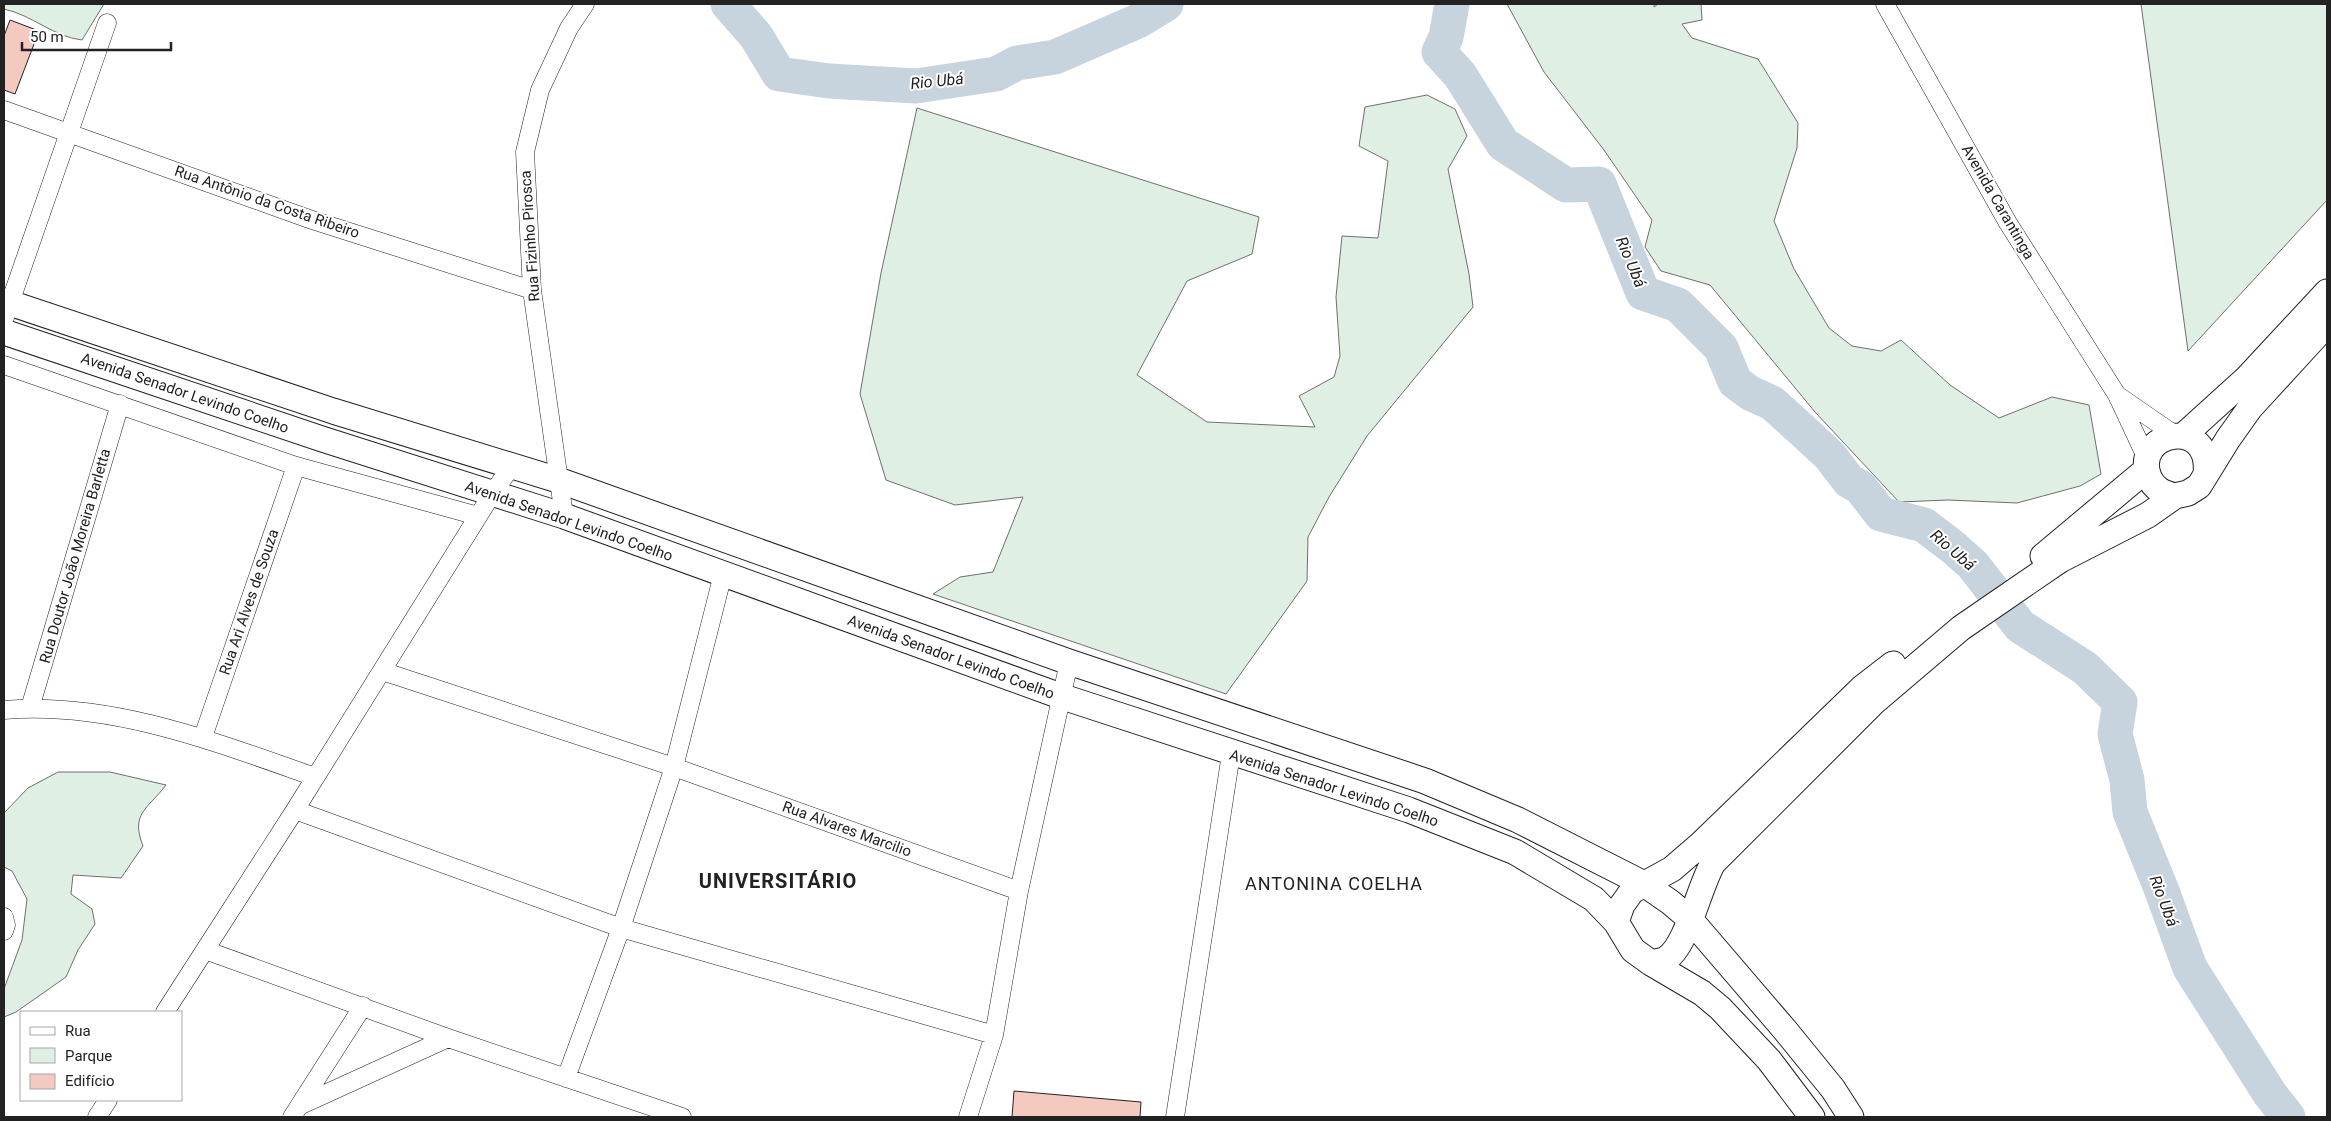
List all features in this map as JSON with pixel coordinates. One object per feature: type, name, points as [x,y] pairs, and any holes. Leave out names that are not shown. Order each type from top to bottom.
[{"type":"street","name":"Rua Fizinho Pirosca","points":[[564,516],[532,290],[525,152],[540,90],[569,28],[585,4]]},
{"type":"street","name":"Avenida Carantinga","points":[[1885,4],[2008,222],[2117,395],[2146,465]]},
{"type":"street","points":[[107,23],[6,308],[510,467],[558,480],[1069,662],[1425,781],[1518,820],[1583,851],[1644,884],[1689,918],[1833,1089],[1851,1117]]},
{"type":"street","name":"Rua Antônio da Costa Ribeiro","points":[[4,110],[68,131],[312,220],[532,290]]},
{"type":"street","points":[[2030,574],[2146,465],[2157,443],[2179,436],[2247,378],[2327,292]]},
{"type":"street","points":[[1616,922],[1627,896],[1644,884],[1672,869],[1862,688],[2030,574],[2148,514],[2175,496],[2188,493],[2199,486],[2250,408],[2327,324]]},
{"type":"street","name":"Avenida Senador Levindo Coelho","points":[[4,332],[492,494],[564,516],[1063,697],[1231,754],[1410,810],[1515,852],[1594,900],[1616,922],[1628,944],[1651,963],[1702,994],[1720,1008],[1769,1060],[1812,1117]]},
{"type":"street","points":[[4,365],[296,466],[478,516]]},
{"type":"street","name":"Avenida Carantinga","points":[[2117,395],[2179,436]]},
{"type":"street","name":"Rua Doutor João Moreira Barletta","points":[[30,708],[120,404]]},
{"type":"street","points":[[2179,436],[2195,441],[2203,450],[2207,462],[2206,474]]},
{"type":"street","points":[[2146,465],[2152,483],[2162,492],[2175,496]]},
{"type":"street","name":"Rua Ari Alves de Souza","points":[[203,738],[296,466]]},
{"type":"street","points":[[166,1011],[295,810],[510,467]]},
{"type":"street","points":[[566,1078],[621,928],[674,767],[723,574]]},
{"type":"street","points":[[1651,963],[1665,959],[1674,951],[1684,935],[1704,878],[1718,857],[1874,702],[1957,623]]},
{"type":"street","points":[[968,1117],[994,1035],[1019,891],[1063,697],[1069,662]]},
{"type":"street","name":"Rua Alvares Marcilio","points":[[382,671],[674,767],[1019,891]]},
{"type":"street","points":[[4,710],[30,708],[87,711],[203,738],[315,777]]},
{"type":"street","points":[[1175,1117],[1231,754]]},
{"type":"street","points":[[295,810],[621,928],[994,1035]]},
{"type":"street","points":[[4,917],[6,925],[4,931]]},
{"type":"street","points":[[205,950],[448,1038],[682,1117]]},
{"type":"street","points":[[297,1111],[363,1006]]},
{"type":"street","points":[[297,1111],[448,1038]]},
{"type":"street","points":[[97,1117],[107,1101]]},
{"type":"green space","points":[[4,4],[104,4],[82,40],[62,35],[24,16],[4,9]]},
{"type":"green space","points":[[1507,4],[1654,4],[1654,7],[1658,4],[1701,4],[1702,20],[1682,24],[1692,38],[1758,59],[1798,123],[1797,148],[1774,221],[1794,269],[1829,328],[1852,346],[1881,351],[1901,340],[1950,385],[1999,418],[2052,397],[2089,405],[2101,474],[2080,486],[2017,503],[1948,500],[1899,502],[1815,412],[1710,285],[1661,271],[1645,247],[1652,220],[1604,150],[1544,72]]},
{"type":"green space","points":[[2141,4],[2327,4],[2327,200],[2188,351]]},
{"type":"green space","points":[[1427,95],[1455,109],[1467,136],[1448,169],[1469,274],[1473,307],[1367,436],[1329,497],[1308,537],[1307,581],[1226,694],[933,594],[960,577],[993,572],[1023,497],[955,505],[886,480],[860,394],[881,273],[917,108],[1259,217],[1252,254],[1187,281],[1137,375],[1207,422],[1315,427],[1299,396],[1334,377],[1340,356],[1336,297],[1342,236],[1378,238],[1388,161],[1359,146],[1365,107]]},
{"type":"green space","points":[[58,772],[110,772],[166,785],[143,812],[139,826],[143,846],[121,878],[73,875],[71,894],[92,909],[95,924],[78,950],[66,977],[16,1012],[4,1017],[4,989],[22,940],[27,899],[12,871],[4,867],[4,813],[28,788]]},
{"type":"building","points":[[10,20],[39,31],[15,94],[4,90],[4,36]]},
{"type":"building","points":[[1014,1091],[1141,1102],[1140,1117],[1012,1117]]},
{"type":"waterway","name":"Rio Ubá","points":[[728,4],[756,36],[779,74],[829,81],[916,86],[996,74],[1017,63],[1055,57],[1138,21],[1166,4]]},
{"type":"waterway","name":"Rio Ubá","points":[[1452,4],[1446,37],[1439,52],[1460,75],[1503,144],[1566,185],[1599,184],[1643,293],[1678,305],[1721,348],[1735,382],[1750,393],[1772,403],[1802,430],[1830,456],[1849,481],[1860,487],[1881,514],[1924,525],[1954,548],[1973,565],[2020,626],[2085,668],[2120,702],[2115,734],[2127,780],[2130,812],[2162,891],[2190,968],[2270,1094],[2288,1117]]},
{"type":"district","name":"UNIVERSITÁRIO","points":[[778,881]]},
{"type":"district","name":"ANTONINA COELHA","points":[[1334,883]]}]
